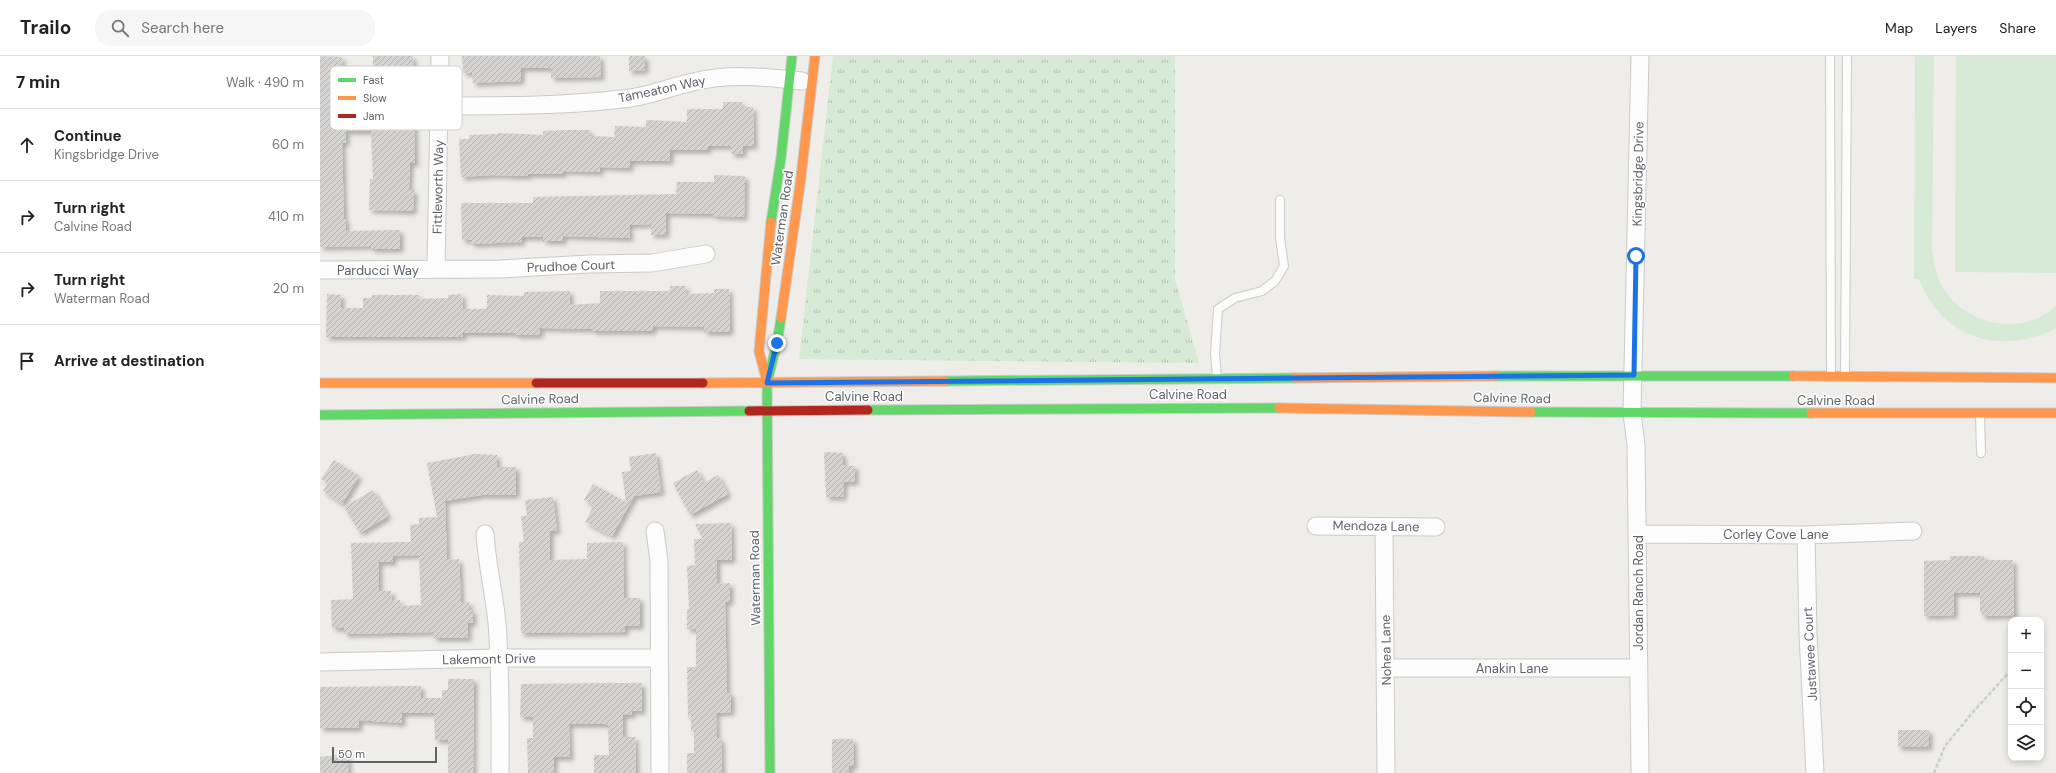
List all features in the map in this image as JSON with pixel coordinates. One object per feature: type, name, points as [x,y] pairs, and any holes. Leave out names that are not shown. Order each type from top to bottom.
[{"type":"main road","name":"Waterman Road","points":[[767,383],[758,351],[768,238],[781,158],[792,56]]},
{"type":"main road","name":"Waterman Road","points":[[770,773],[767,383],[777,343],[815,56]]},
{"type":"main road","name":"Calvine Road","points":[[320,383],[767,383],[1634,375],[2056,378]]},
{"type":"main road","points":[[320,389],[340,383]]},
{"type":"main road","points":[[2036,413],[2056,403]]},
{"type":"main road","name":"Calvine Road","points":[[320,415],[1204,407],[1632,413],[2056,413]]},
{"type":"street","name":"Fittleworth Way","points":[[440,56],[440,66]]},
{"type":"street","name":"Kingsbridge Drive","points":[[1632,413],[1640,56]]},
{"type":"street","name":"Tameaton Way","points":[[462,106],[500,107],[623,99],[650,94],[694,81],[721,77],[744,76],[812,82]]},
{"type":"street","name":"Fittleworth Way","points":[[436,269],[439,130]]},
{"type":"street","name":"Prudhoe Court","points":[[436,269],[652,263],[706,254]]},
{"type":"street","name":"Parducci Way","points":[[320,270],[436,269]]},
{"type":"street","name":"Jordan Ranch Road","points":[[1632,413],[1636,445],[1638,534],[1640,773]]},
{"type":"street","name":"Mendoza Lane","points":[[1316,526],[1436,527]]},
{"type":"street","name":"Nohea Lane","points":[[1384,527],[1386,773]]},
{"type":"street","points":[[655,531],[659,561],[658,658],[660,773]]},
{"type":"street","name":"Corley Cove Lane","points":[[1638,534],[1806,535],[1913,531]]},
{"type":"street","points":[[485,534],[488,568],[497,621],[499,658],[500,773]]},
{"type":"street","name":"Justawee Court","points":[[1806,535],[1808,634],[1815,773]]},
{"type":"street","name":"Lakemont Drive","points":[[320,662],[499,658],[658,658]]},
{"type":"street","name":"Anakin Lane","points":[[1386,668],[1638,668]]},
{"type":"lane","points":[[1830,56],[1831,376]]},
{"type":"lane","points":[[1846,56],[1846,376]]},
{"type":"lane","points":[[1217,378],[1215,354],[1218,309],[1235,298],[1262,291],[1275,281],[1284,266],[1280,238],[1280,200]]},
{"type":"lane","points":[[1980,414],[1981,452]]},
{"type":"path","points":[[1934,773],[1945,746],[1972,713],[2008,673]]},
{"type":"green space","points":[[833,56],[1175,56],[1175,279],[1199,363],[799,359]]},
{"type":"green space","points":[[1915,56],[1934,56],[1932,249],[1936,269],[1943,288],[1953,301],[1966,311],[1980,319],[1996,323],[2012,324],[2027,322],[2042,316],[2056,306],[2056,328],[2053,330],[2032,337],[2012,341],[1992,340],[1974,336],[1957,328],[1942,315],[1929,299],[1919,279],[1914,279]]},
{"type":"green space","points":[[1956,56],[2056,56],[2056,273],[1955,272]]},
{"type":"building","points":[[320,56],[342,57],[342,66],[330,66],[330,130],[414,130],[415,163],[410,163],[409,190],[414,190],[413,211],[369,210],[370,179],[373,179],[371,131],[346,131],[346,143],[342,143],[344,219],[346,219],[346,231],[400,230],[400,249],[371,249],[371,246],[320,247]]},
{"type":"building","points":[[373,56],[413,56],[413,66],[373,66]]},
{"type":"building","points":[[462,56],[600,56],[601,77],[551,78],[551,68],[521,68],[521,81],[473,83],[472,73],[463,73]]},
{"type":"building","points":[[629,56],[645,56],[645,70],[629,71]]},
{"type":"building","points":[[723,102],[742,102],[742,107],[753,107],[754,146],[743,146],[743,154],[731,154],[731,146],[708,146],[708,150],[670,150],[670,161],[630,161],[630,168],[600,167],[600,172],[563,171],[563,174],[461,177],[459,139],[469,139],[469,135],[498,133],[543,135],[543,131],[590,130],[589,136],[614,137],[615,126],[646,127],[646,120],[687,122],[687,109],[723,109]]},
{"type":"building","points":[[714,175],[745,176],[744,217],[713,216],[713,214],[666,213],[666,234],[651,235],[651,224],[629,225],[630,238],[563,236],[563,241],[543,241],[543,237],[521,237],[522,242],[471,244],[471,240],[462,240],[461,203],[533,203],[533,197],[676,194],[677,182],[714,182]]},
{"type":"building","points":[[670,286],[686,286],[685,294],[714,293],[714,289],[729,289],[730,332],[704,332],[704,327],[653,326],[653,331],[592,331],[592,329],[540,328],[540,335],[515,335],[515,333],[463,333],[463,337],[326,337],[327,294],[341,295],[341,308],[363,308],[363,298],[372,298],[372,295],[419,295],[419,299],[448,298],[448,295],[462,294],[463,309],[487,309],[487,295],[524,296],[524,292],[570,291],[570,305],[600,303],[600,291],[670,291]]},
{"type":"building","points":[[824,452],[843,453],[843,465],[855,466],[855,482],[844,482],[843,497],[826,497]]},
{"type":"building","points":[[656,453],[661,492],[634,496],[612,536],[585,522],[594,505],[584,500],[593,484],[626,502],[622,472],[631,471],[629,457]]},
{"type":"building","points":[[475,454],[497,455],[497,467],[516,467],[516,495],[482,495],[445,501],[447,560],[459,559],[461,602],[469,602],[469,610],[473,610],[473,623],[468,623],[468,638],[433,638],[433,632],[344,634],[344,628],[332,628],[331,600],[353,599],[351,543],[411,542],[410,525],[419,524],[419,518],[437,517],[427,463]],"holes":[[[419,555],[421,605],[400,606],[400,600],[392,601],[391,591],[379,591],[379,562],[393,562],[393,556]]]},
{"type":"building","points":[[334,460],[359,476],[342,504],[323,491],[328,483],[321,479]]},
{"type":"building","points":[[697,470],[704,483],[718,475],[728,494],[690,515],[673,483]]},
{"type":"building","points":[[373,490],[388,516],[360,533],[344,507]]},
{"type":"building","points":[[553,497],[557,531],[550,531],[550,560],[587,559],[587,543],[623,542],[624,598],[640,598],[640,626],[625,626],[625,632],[521,633],[519,542],[524,542],[521,516],[527,516],[525,500]]},
{"type":"building","points":[[731,523],[732,560],[717,560],[717,584],[730,583],[730,602],[725,602],[727,693],[731,693],[731,712],[716,713],[717,739],[721,738],[722,773],[687,773],[687,753],[694,753],[694,731],[691,731],[691,716],[688,717],[687,667],[696,667],[696,629],[687,629],[687,609],[689,609],[687,566],[695,565],[694,539],[703,539],[695,524]]},
{"type":"building","points":[[1950,556],[1984,556],[1984,560],[2013,560],[2014,615],[1982,616],[1982,612],[1980,612],[1980,593],[1954,593],[1954,615],[1924,616],[1924,561],[1950,560]]},
{"type":"building","points":[[448,679],[474,679],[473,773],[448,773],[448,740],[435,740],[434,713],[402,713],[402,723],[359,720],[359,728],[320,728],[320,687],[421,686],[421,698],[442,698],[442,690],[448,690]]},
{"type":"building","points":[[642,683],[642,711],[632,711],[632,715],[623,715],[623,737],[635,737],[636,773],[594,773],[594,755],[609,755],[608,725],[569,724],[570,757],[554,757],[554,773],[528,773],[527,738],[533,738],[533,717],[520,717],[521,684]]},
{"type":"building","points":[[1898,730],[1929,730],[1929,747],[1898,747]]},
{"type":"building","points":[[832,739],[853,739],[854,766],[849,766],[849,773],[832,773]]},
{"type":"building","points":[[347,754],[349,773],[320,773],[320,757]]},
{"type":"traffic: fast","points":[[771,222],[781,158],[792,56]]},
{"type":"traffic: fast","points":[[770,773],[767,383],[777,343],[781,318]]},
{"type":"traffic: fast","points":[[1496,376],[1793,376]]},
{"type":"traffic: fast","points":[[945,381],[1295,378]]},
{"type":"traffic: fast","points":[[868,410],[1279,408]]},
{"type":"traffic: fast","points":[[320,415],[749,411]]},
{"type":"traffic: fast","points":[[1531,412],[1811,413]]},
{"type":"traffic: slow","points":[[781,318],[800,185],[815,56]]},
{"type":"traffic: slow","points":[[767,382],[759,351],[771,222]]},
{"type":"traffic: slow","points":[[1295,378],[1496,376]]},
{"type":"traffic: slow","points":[[1793,376],[2056,378]]},
{"type":"traffic: slow","points":[[703,383],[945,381]]},
{"type":"traffic: slow","points":[[320,383],[536,383]]},
{"type":"traffic: slow","points":[[1279,408],[1531,412]]},
{"type":"traffic: slow","points":[[1811,413],[2056,413]]},
{"type":"traffic: jam","points":[[536,383],[703,383]]},
{"type":"traffic: jam","points":[[749,411],[868,410]]},
{"type":"route","points":[[777,343],[767,383],[1634,375],[1636,256]]}]
